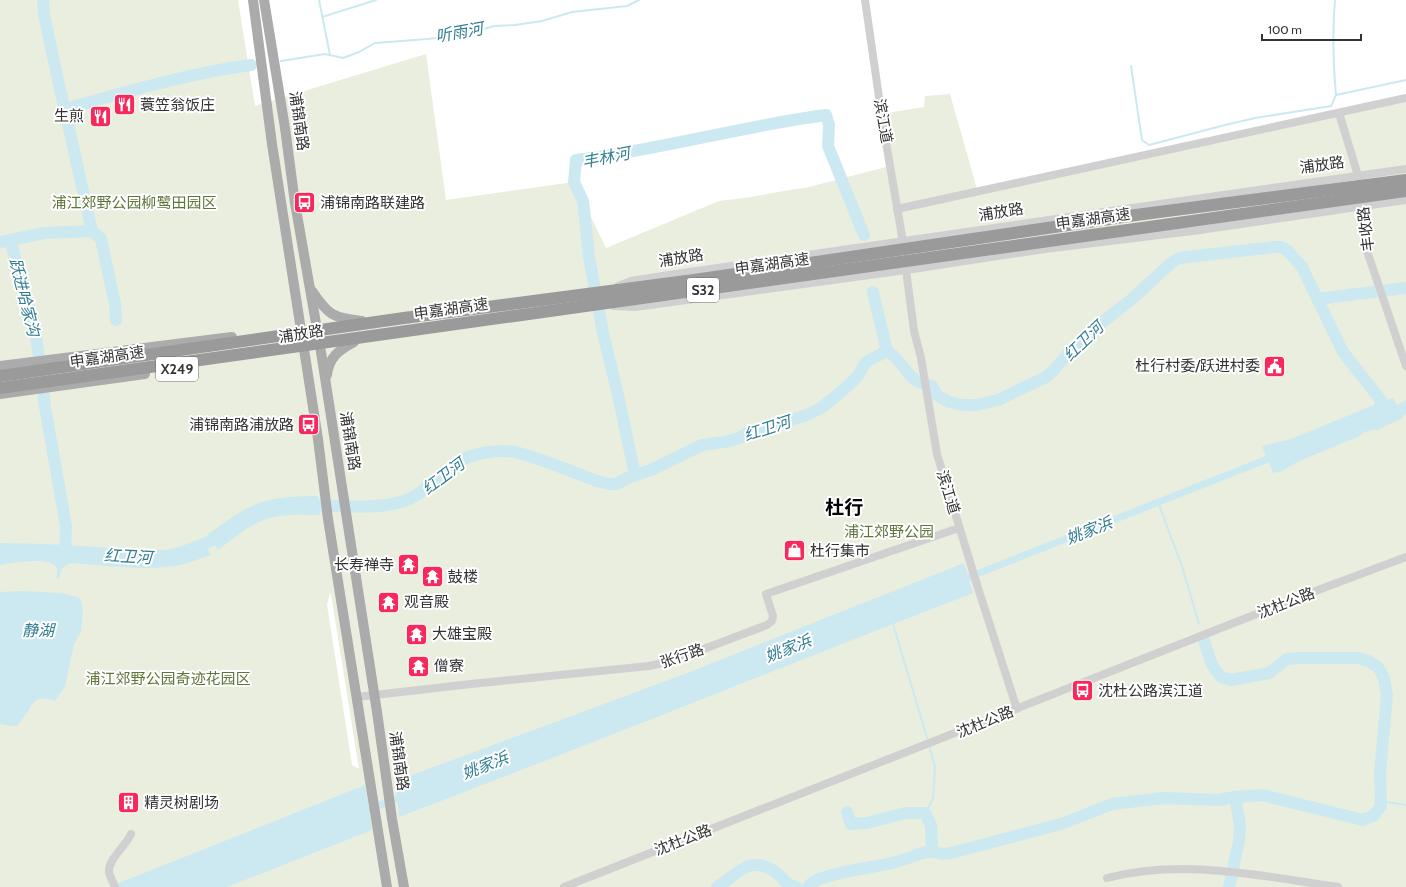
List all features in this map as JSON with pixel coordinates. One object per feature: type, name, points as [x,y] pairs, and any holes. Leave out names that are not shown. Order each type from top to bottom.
[{"type":"highway","name":"申嘉湖高速","points":[[0,376],[404,318],[702,279],[1136,215],[1406,179]]},
{"type":"highway","name":"申嘉湖高速","points":[[0,388],[1406,192]]},
{"type":"main road","name":"浦锦南路","points":[[253,0],[272,144],[305,349],[328,519],[387,887]]},
{"type":"main road","name":"浦锦南路","points":[[264,0],[285,128],[295,203],[326,381],[375,696],[392,819],[404,887]]},
{"type":"main road","points":[[1370,183],[1406,179]]},
{"type":"main road","name":"浦放路","points":[[0,366],[601,291],[1151,211],[1352,185]]},
{"type":"main road","points":[[1374,198],[1406,192]]},
{"type":"main road","name":"浦放路","points":[[0,394],[50,388],[305,349],[604,306],[1354,201]]},
{"type":"main road","points":[[310,286],[321,305],[329,313],[344,319],[362,322]]},
{"type":"main road","points":[[326,381],[328,368],[334,356],[354,342]]},
{"type":"street","name":"滨江道","points":[[865,0],[882,120],[903,242]]},
{"type":"street","points":[[897,209],[1406,98]]},
{"type":"street","name":"丰收路","points":[[1339,113],[1358,176],[1364,206],[1364,240],[1367,252],[1406,366]]},
{"type":"street","name":"浦放路","points":[[601,291],[631,281],[669,275],[1406,169]]},
{"type":"street","name":"浦放路","points":[[604,306],[635,307],[906,270],[1045,249],[1200,230],[1406,200]]},
{"type":"street","name":"滨江道","points":[[906,270],[913,325],[937,454],[968,558],[1017,709]]},
{"type":"street","name":"张行路","points":[[357,697],[649,666],[672,661],[768,625],[772,621],[772,616],[766,594],[959,528]]},
{"type":"street","name":"沈杜公路","points":[[564,887],[1297,598],[1406,557]]},
{"type":"street","points":[[115,887],[109,872],[110,865],[116,854],[128,842],[131,834]]},
{"type":"street","points":[[1108,878],[1129,872],[1161,869],[1204,869],[1240,872],[1338,887]]},
{"type":"green space","name":"浦江郊野公园","points":[[0,0],[238,0],[255,106],[426,54],[446,200],[574,182],[606,248],[719,201],[805,188],[890,166],[881,114],[924,107],[925,96],[950,94],[977,189],[1406,100],[1406,887],[0,887]],"holes":[[[330,593],[359,769],[352,765],[327,605]]]},
{"type":"water","points":[[1378,387],[1387,400],[1393,398],[1397,405],[1406,400],[1406,414],[1401,419],[1377,430],[1365,431],[1358,437],[1299,461],[1282,471],[1273,473],[1262,446],[1291,439],[1374,405],[1375,403],[1369,392]]},
{"type":"water","points":[[318,496],[320,515],[285,515],[262,521],[254,524],[218,550],[208,534],[251,506],[279,498]]},
{"type":"water","points":[[202,538],[211,555],[177,565],[134,568],[71,563],[64,567],[61,571],[59,579],[56,579],[56,567],[46,562],[30,561],[0,565],[0,543],[166,550],[182,546]]},
{"type":"water","points":[[964,563],[973,593],[399,817],[396,781],[690,672]]},
{"type":"water","name":"静湖","points":[[23,591],[62,593],[80,598],[83,610],[81,632],[74,644],[65,686],[55,701],[41,699],[35,701],[17,726],[11,726],[0,724],[0,592]]},
{"type":"water","points":[[365,785],[372,830],[227,887],[109,887]]},
{"type":"waterway","name":"跃进哈家沟","points":[[0,242],[44,233],[92,231],[54,62],[44,14],[43,0]]},
{"type":"waterway","points":[[319,0],[330,55]]},
{"type":"waterway","points":[[322,17],[376,0]]},
{"type":"waterway","name":"听雨河","points":[[281,61],[325,54],[343,58],[359,52],[375,43],[428,39],[470,33],[494,26],[542,21],[572,12],[627,6],[639,0]]},
{"type":"waterway","points":[[1335,0],[1333,48],[1336,95],[1406,80]]},
{"type":"waterway","name":"听雨河","points":[[65,110],[162,82],[251,65]]},
{"type":"waterway","points":[[1131,66],[1142,140],[1149,145],[1255,118],[1331,106],[1336,95]]},
{"type":"waterway","name":"丰林河","points":[[635,475],[603,333],[589,257],[583,201],[574,182],[576,160],[607,156],[763,125],[826,115],[829,125],[828,146],[864,235]]},
{"type":"waterway","points":[[92,231],[101,239],[115,304],[116,320]]},
{"type":"waterway","name":"跃进哈家沟","points":[[10,240],[35,327],[45,407],[66,526],[65,552]]},
{"type":"waterway","name":"红卫河","points":[[304,506],[381,506],[404,501],[418,494],[461,460],[477,454],[495,451],[519,453],[597,481],[617,484],[627,478],[651,470],[702,445],[730,441],[751,431],[766,428],[807,415],[821,408],[842,391],[857,377],[866,362],[887,351],[895,357],[914,379],[932,386],[937,395],[949,402],[963,405],[976,405],[998,400],[1046,377],[1070,351],[1100,324],[1132,299],[1171,263],[1179,258],[1275,247],[1281,247],[1288,251],[1302,267],[1343,352],[1383,403]]},
{"type":"waterway","points":[[1317,299],[1406,288]]},
{"type":"waterway","name":"丰林河","points":[[873,292],[887,351]]},
{"type":"waterway","name":"姚家浜","points":[[959,581],[1275,456]]},
{"type":"waterway","points":[[1158,502],[1182,566],[1199,624]]},
{"type":"waterway","name":"红卫河","points":[[192,551],[226,532]]},
{"type":"waterway","points":[[893,624],[928,741]]},
{"type":"waterway","points":[[808,887],[813,882],[821,878],[833,875],[896,862],[927,852],[942,854],[952,853],[1061,824],[1112,804],[1164,798],[1218,800],[1262,795],[1363,820],[1373,816],[1381,806],[1380,773],[1387,695],[1384,678],[1378,667],[1368,661],[1358,658],[1287,659],[1269,673],[1231,680],[1221,677],[1212,665],[1204,641]]},
{"type":"waterway","points":[[925,813],[933,799],[935,767],[929,745]]},
{"type":"waterway","name":"姚家浜","points":[[370,809],[405,796]]},
{"type":"waterway","points":[[1229,887],[1239,841],[1240,825],[1235,797]]},
{"type":"waterway","points":[[1381,801],[1406,805]]},
{"type":"waterway","points":[[847,812],[851,824],[867,823],[905,813],[925,813],[931,825],[932,852]]},
{"type":"waterway","points":[[717,887],[744,868],[758,865],[774,871],[788,884],[796,887]]},
{"type":"place","name":"蓑笠翁饭庄","points":[[124,105]]},
{"type":"place","name":"生煎","points":[[100,116]]},
{"type":"place","name":"浦锦南路联建路","points":[[304,203]]},
{"type":"place","name":"杜行村委/跃进村委","points":[[1275,366]]},
{"type":"place","name":"浦锦南路浦放路","points":[[309,425]]},
{"type":"place","name":"杜行集市","points":[[794,551]]},
{"type":"place","name":"长寿禅寺","points":[[409,565]]},
{"type":"place","name":"鼓楼","points":[[433,577]]},
{"type":"place","name":"观音殿","points":[[388,602]]},
{"type":"place","name":"大雄宝殿","points":[[416,634]]},
{"type":"place","name":"僧寮","points":[[419,666]]},
{"type":"place","name":"沈杜公路滨江道","points":[[1083,691]]},
{"type":"place","name":"精灵树剧场","points":[[128,803]]},
{"type":"district","name":"杜行","points":[[844,507]]},
{"type":"park label","name":"浦江郊野公园柳鹭田园区","points":[[134,203]]},
{"type":"park label","name":"浦江郊野公园奇迹花园区","points":[[168,679]]}]
